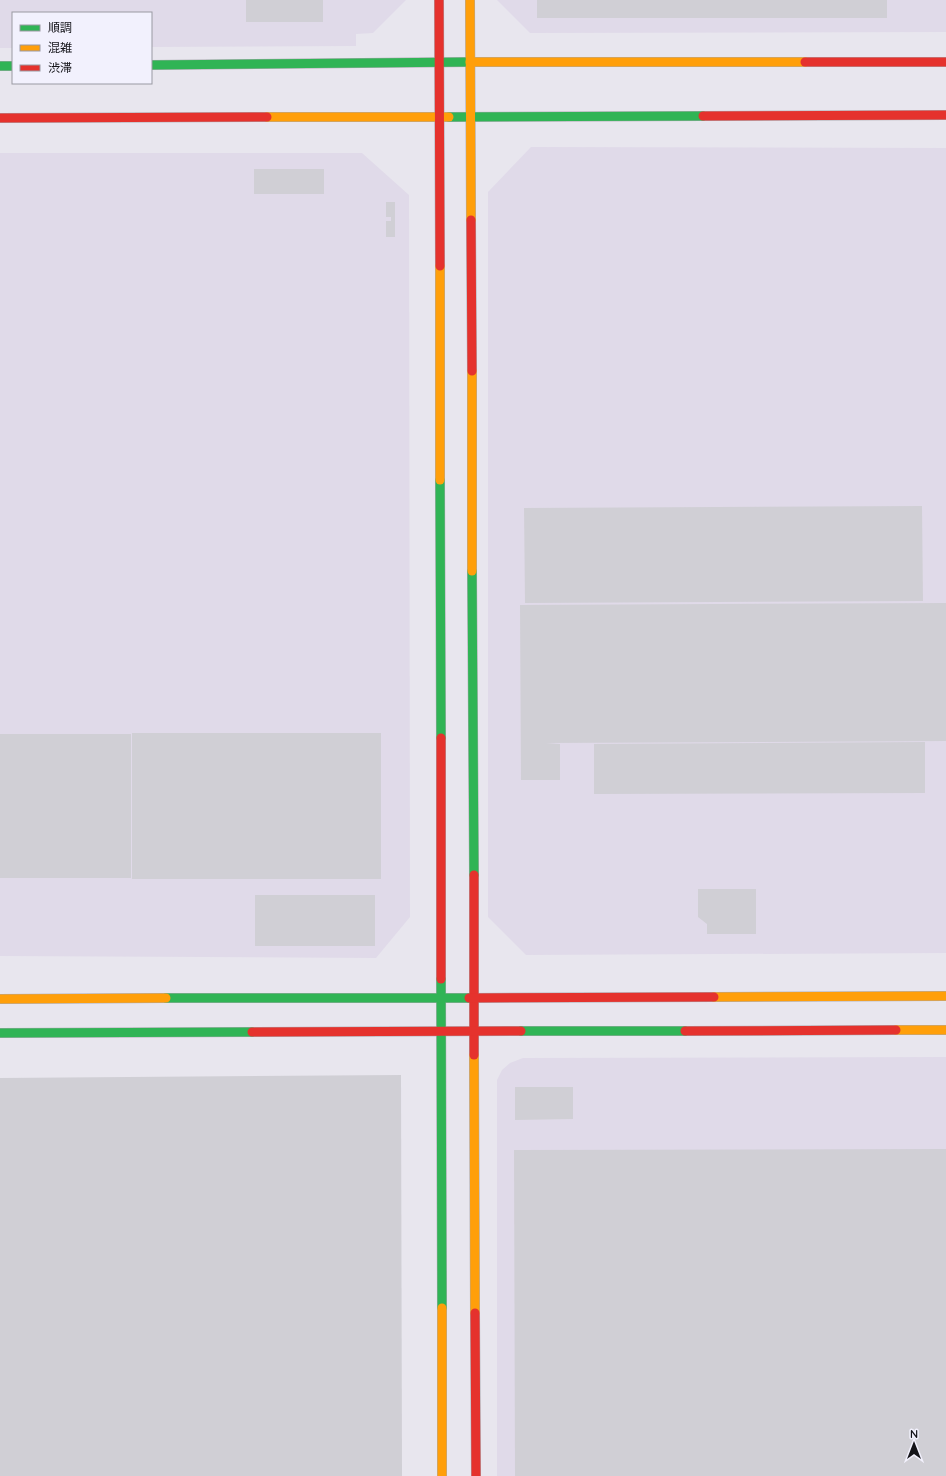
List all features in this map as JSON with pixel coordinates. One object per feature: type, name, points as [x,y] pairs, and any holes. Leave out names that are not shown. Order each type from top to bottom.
[{"type":"street","points":[[439,0],[442,1476]]},
{"type":"street","points":[[470,0],[476,1476]]},
{"type":"street","points":[[152,64],[439,62],[946,62]]},
{"type":"street","points":[[0,66],[12,66]]},
{"type":"street","points":[[0,118],[946,116]]},
{"type":"street","points":[[0,999],[474,999],[946,996]]},
{"type":"street","points":[[0,1033],[946,1030]]},
{"type":"shaded area","points":[[0,0],[406,0],[373,33],[356,34],[356,46],[152,47],[152,12],[12,12],[12,48],[0,48]]},
{"type":"shaded area","points":[[497,0],[946,0],[946,32],[530,33]]},
{"type":"shaded area","points":[[531,147],[946,148],[946,953],[526,955],[488,917],[488,192]]},
{"type":"shaded area","points":[[0,153],[362,153],[409,195],[410,917],[376,958],[0,956]]},
{"type":"shaded area","points":[[946,1057],[946,1476],[497,1476],[497,1080],[502,1070],[510,1063],[523,1058]]},
{"type":"building","points":[[246,0],[323,0],[323,22],[246,22]]},
{"type":"building","points":[[537,0],[887,0],[887,18],[537,18]]},
{"type":"building","points":[[254,169],[324,169],[324,194],[254,194]]},
{"type":"building","points":[[386,202],[395,202],[395,237],[386,237],[386,221],[391,221],[391,217],[386,217]]},
{"type":"building","points":[[922,506],[923,601],[525,603],[524,508]]},
{"type":"building","points":[[946,603],[946,741],[546,743],[560,744],[560,780],[521,780],[520,605]]},
{"type":"building","points":[[132,733],[381,733],[381,879],[132,879]]},
{"type":"building","points":[[0,734],[131,734],[131,878],[0,878]]},
{"type":"building","points":[[925,742],[925,793],[594,794],[594,744]]},
{"type":"building","points":[[698,889],[756,889],[756,934],[707,934],[707,924],[698,917]]},
{"type":"building","points":[[255,895],[375,895],[375,946],[255,946]]},
{"type":"building","points":[[401,1075],[402,1476],[0,1476],[0,1078]]},
{"type":"building","points":[[515,1087],[573,1087],[573,1119],[515,1120]]},
{"type":"building","points":[[946,1149],[946,1476],[515,1476],[514,1150]]},
{"type":"traffic: fast","points":[[152,65],[470,62]]},
{"type":"traffic: fast","points":[[0,66],[12,66]]},
{"type":"traffic: fast","points":[[449,117],[703,116]]},
{"type":"traffic: fast","points":[[440,480],[441,738]]},
{"type":"traffic: fast","points":[[472,571],[474,875]]},
{"type":"traffic: fast","points":[[441,979],[442,1308]]},
{"type":"traffic: fast","points":[[166,998],[469,998]]},
{"type":"traffic: fast","points":[[521,1031],[685,1031]]},
{"type":"traffic: fast","points":[[0,1033],[252,1032]]},
{"type":"traffic: slow","points":[[470,0],[471,220]]},
{"type":"traffic: slow","points":[[470,62],[805,62]]},
{"type":"traffic: slow","points":[[267,117],[449,117]]},
{"type":"traffic: slow","points":[[440,266],[440,480]]},
{"type":"traffic: slow","points":[[472,371],[472,571]]},
{"type":"traffic: slow","points":[[714,997],[946,996]]},
{"type":"traffic: slow","points":[[0,999],[166,998]]},
{"type":"traffic: slow","points":[[896,1030],[946,1030]]},
{"type":"traffic: slow","points":[[474,1055],[475,1313]]},
{"type":"traffic: slow","points":[[442,1308],[442,1476]]},
{"type":"traffic: jam","points":[[439,0],[440,266]]},
{"type":"traffic: jam","points":[[805,62],[946,62]]},
{"type":"traffic: jam","points":[[703,116],[946,115]]},
{"type":"traffic: jam","points":[[0,118],[267,117]]},
{"type":"traffic: jam","points":[[471,220],[472,371]]},
{"type":"traffic: jam","points":[[441,738],[441,979]]},
{"type":"traffic: jam","points":[[474,875],[474,1055]]},
{"type":"traffic: jam","points":[[469,998],[714,997]]},
{"type":"traffic: jam","points":[[685,1031],[896,1030]]},
{"type":"traffic: jam","points":[[252,1032],[521,1031]]},
{"type":"traffic: jam","points":[[475,1313],[476,1476]]}]
